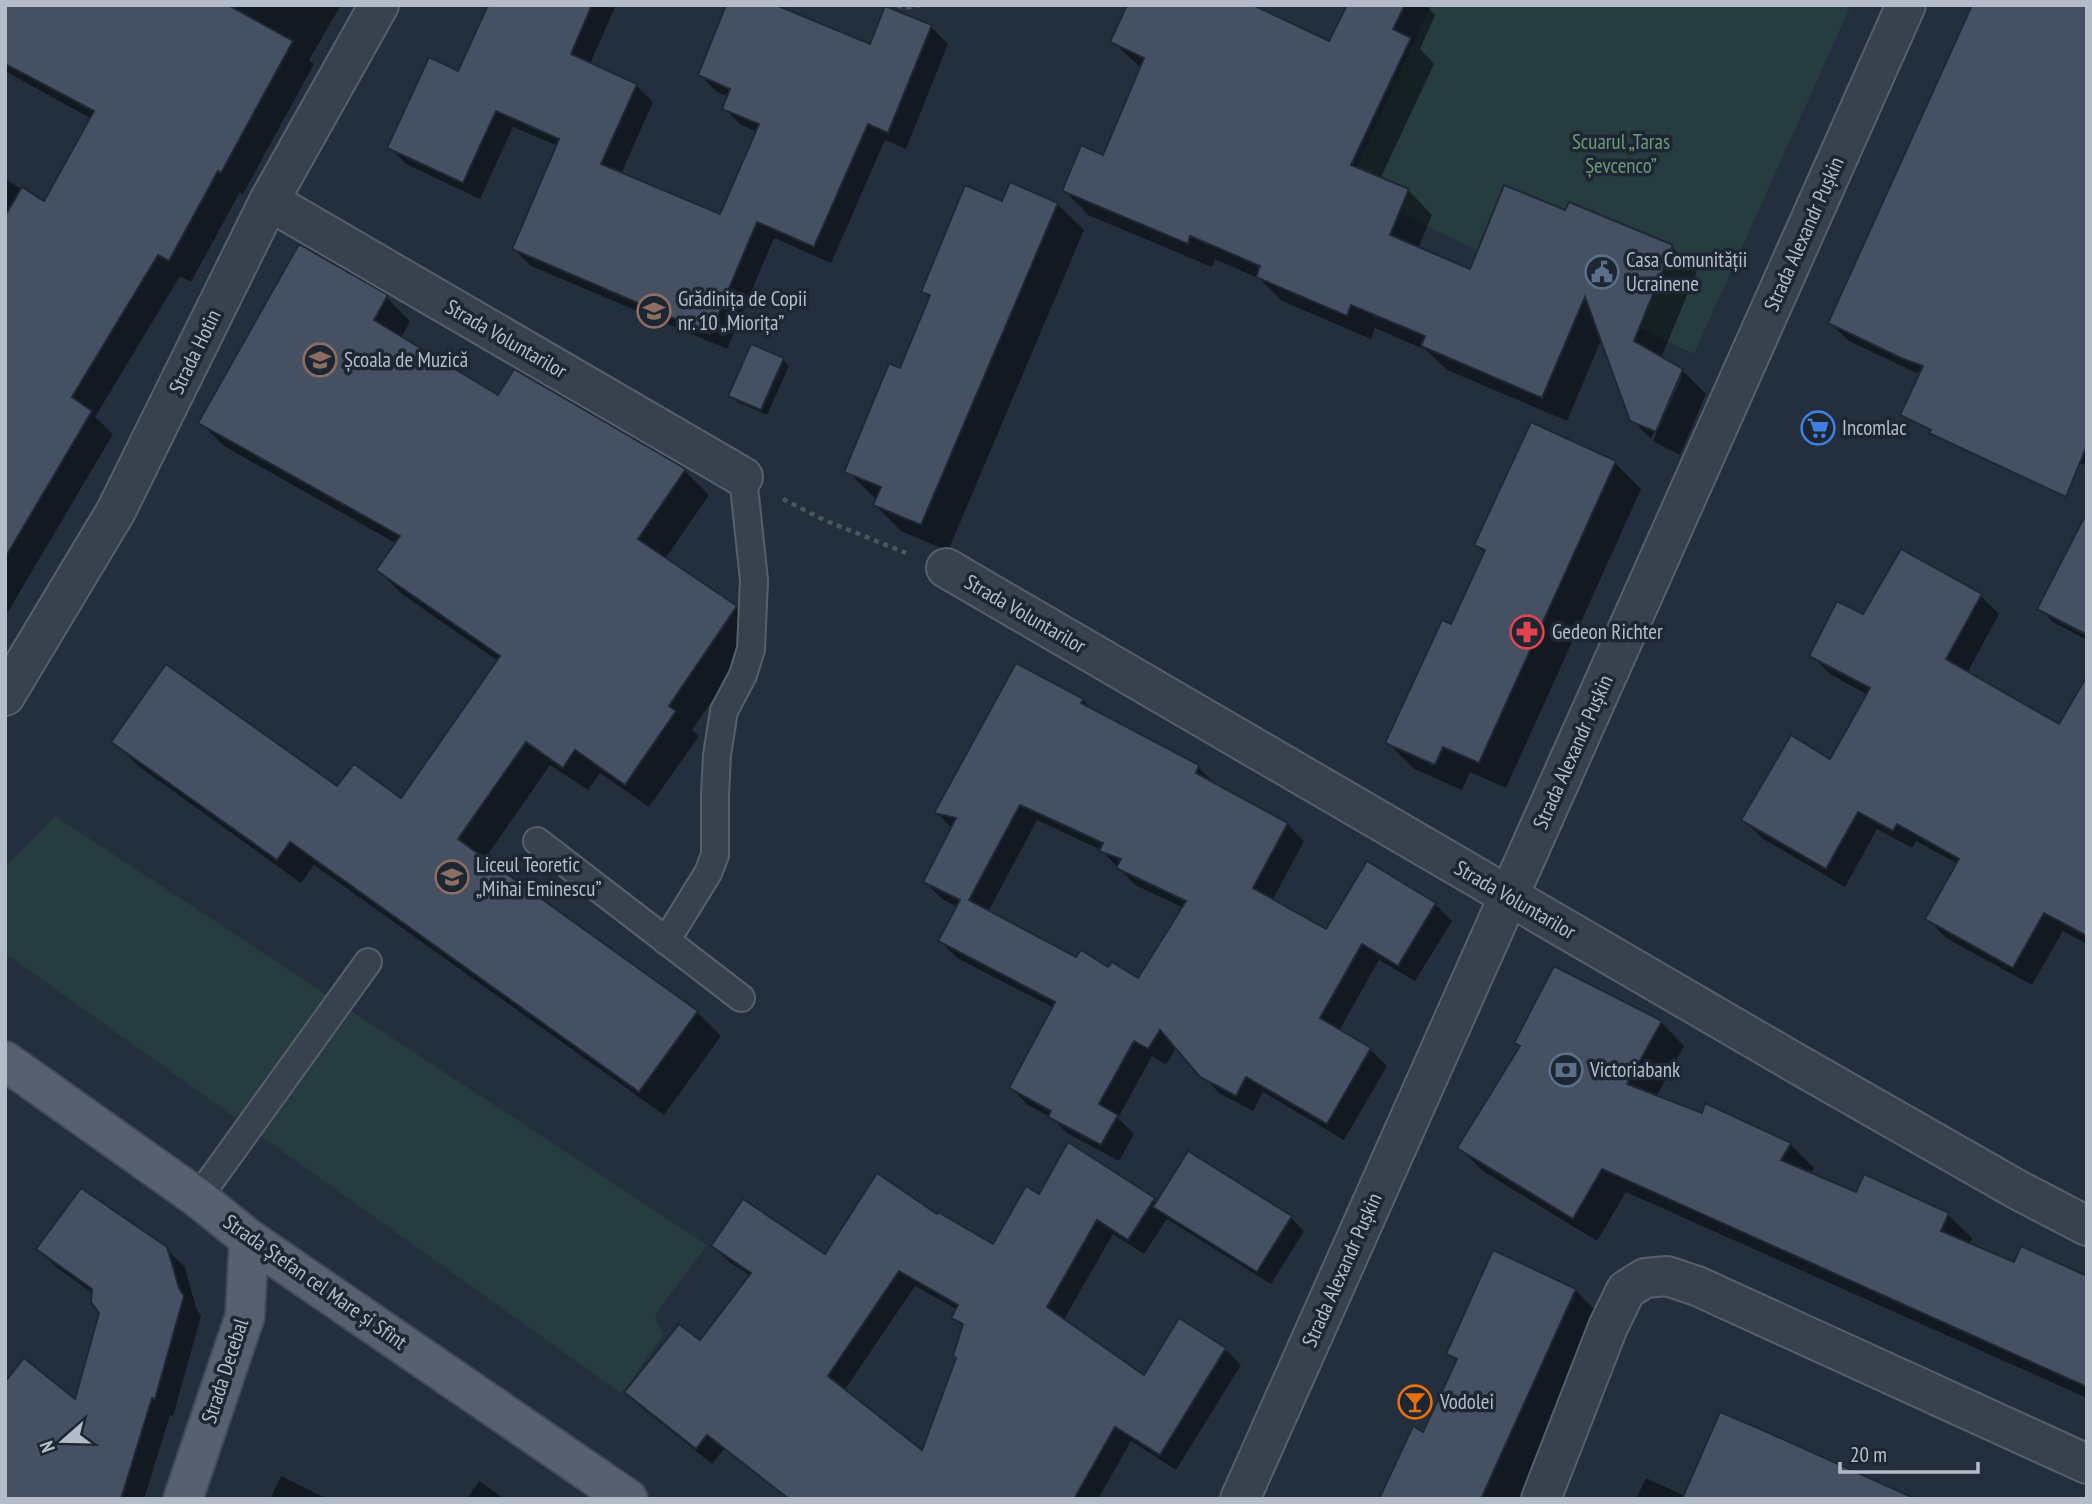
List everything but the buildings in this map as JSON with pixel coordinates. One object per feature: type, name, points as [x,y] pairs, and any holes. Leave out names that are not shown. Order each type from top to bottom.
[{"type":"main road","name":"Strada Ștefan cel Mare și Sfînt","points":[[5,1061],[198,1198],[249,1239],[628,1499]]},
{"type":"main road","name":"Strada Decebal","points":[[183,1499],[244,1317],[249,1239]]},
{"type":"street","name":"Strada Hotin","points":[[5,696],[116,511],[270,201],[379,5]]},
{"type":"street","name":"Strada Alexandr Pușkin","points":[[1240,1499],[1906,5]]},
{"type":"street","name":"Strada Voluntarilor","points":[[270,201],[743,477]]},
{"type":"street","name":"Strada Voluntarilor","points":[[946,568],[1508,897],[1970,1163],[2087,1226]]},
{"type":"street","points":[[1541,1499],[1608,1328],[1626,1290],[1646,1278],[1667,1276],[1697,1286],[2087,1464]]},
{"type":"lane","points":[[666,941],[708,873],[715,855],[717,755],[724,711],[743,675],[751,649],[754,580],[743,477]]},
{"type":"lane","points":[[537,841],[741,998]]},
{"type":"lane","points":[[198,1198],[369,962]]},
{"type":"path","points":[[897,5],[904,8],[920,5]]},
{"type":"path","points":[[743,477],[824,520],[946,568]]},
{"type":"green space","name":"Scuarul „Taras Șevcenco”","points":[[1431,5],[1851,5],[1694,354],[1347,188]]},
{"type":"green space","points":[[55,816],[707,1245],[655,1315],[663,1335],[622,1394],[5,953],[5,867]]},
{"type":"place","name":"Casa Comunității Ucrainene","points":[[1602,272]]},
{"type":"place","name":"Grădinița de Copii nr. 10 „Miorița”","points":[[654,311]]},
{"type":"place","name":"Școala de Muzică","points":[[320,360]]},
{"type":"place","name":"Incomlac","points":[[1818,428]]},
{"type":"place","name":"Gedeon Richter","points":[[1527,632]]},
{"type":"place","name":"Liceul Teoretic „Mihai Eminescu”","points":[[452,877]]},
{"type":"place","name":"Victoriabank","points":[[1566,1070]]},
{"type":"place","name":"Vodolei","points":[[1415,1402]]}]
